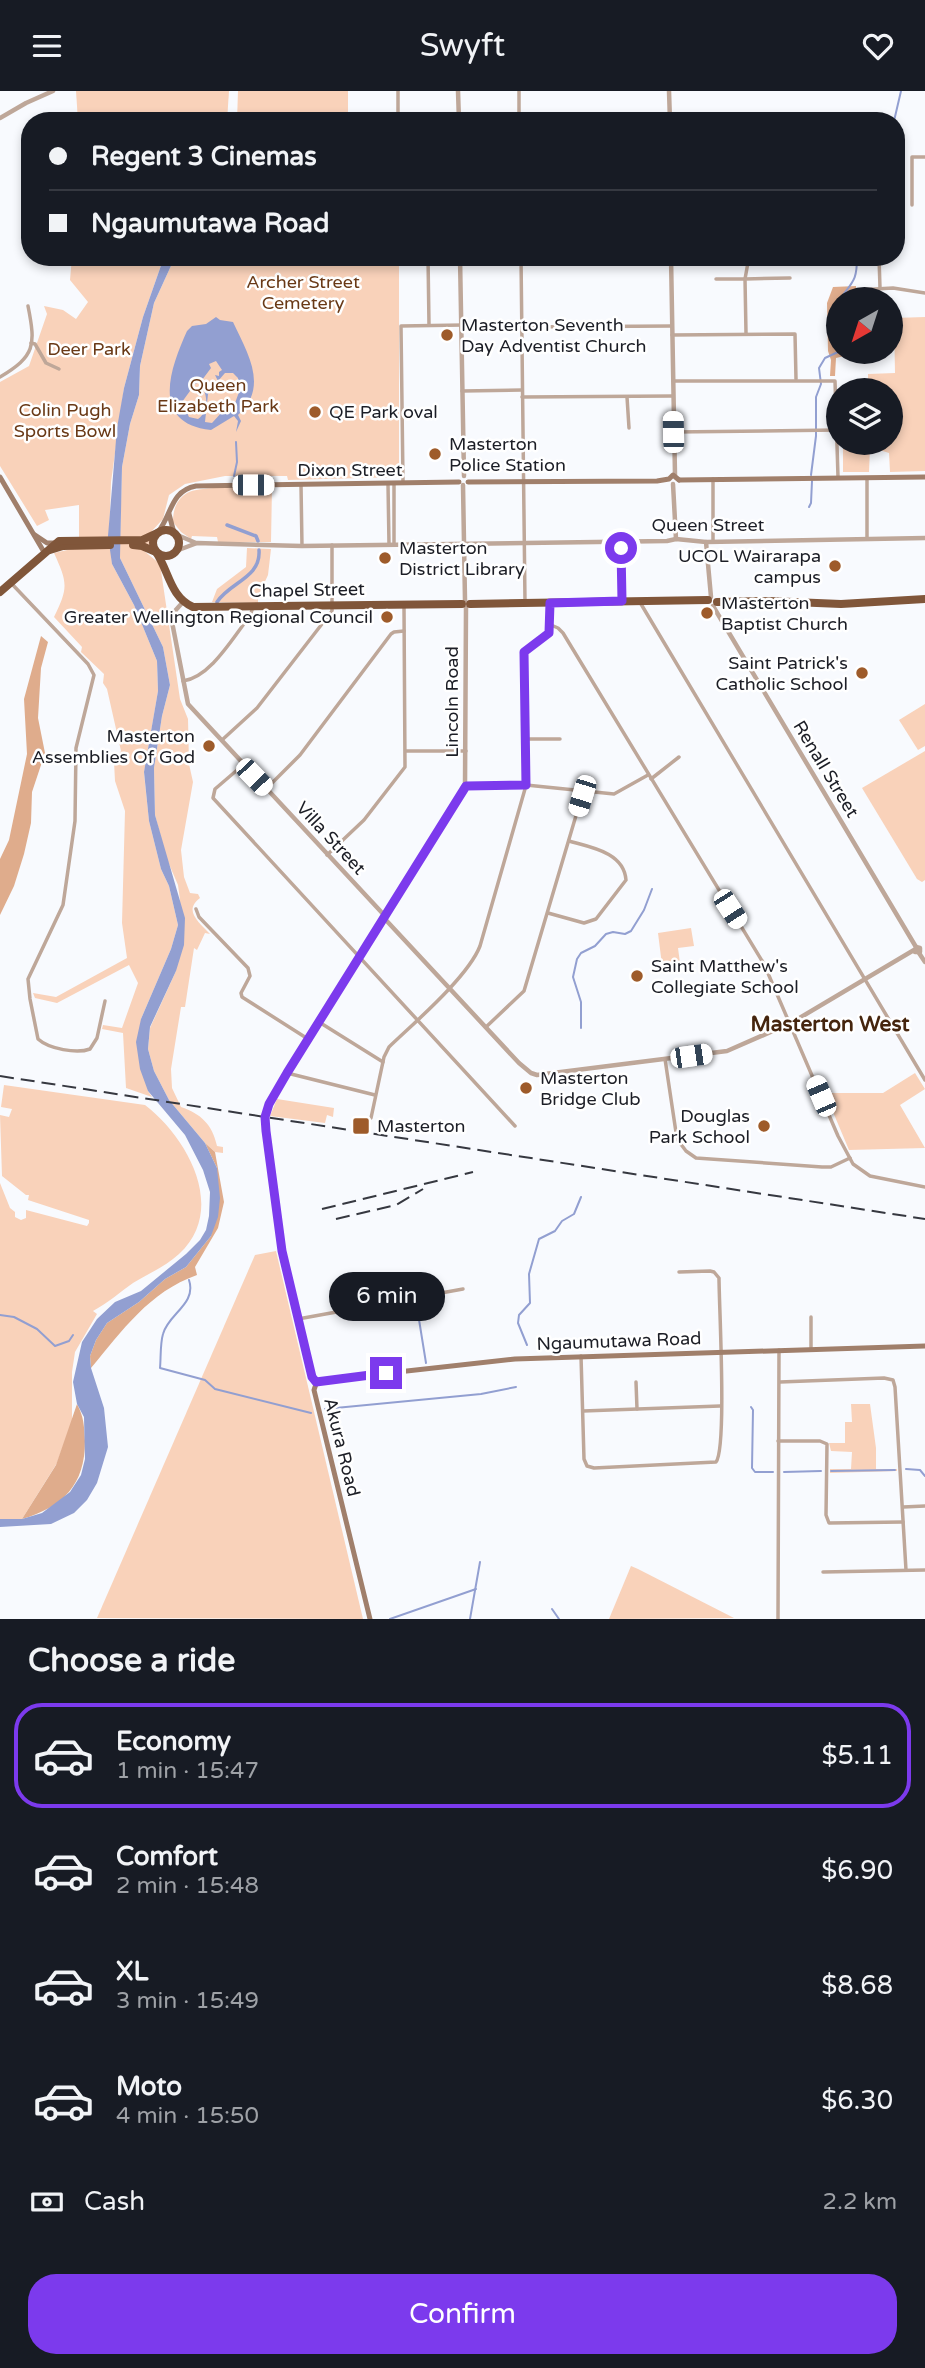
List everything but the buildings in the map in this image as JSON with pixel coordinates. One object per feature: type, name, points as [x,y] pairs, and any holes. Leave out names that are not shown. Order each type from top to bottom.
[{"type":"highway","points":[[0,592],[56,542],[135,543],[164,530],[175,533],[179,540],[169,569],[169,579]]},
{"type":"highway","points":[[157,533],[152,544],[175,592],[183,602]]},
{"type":"highway","points":[[44,552],[63,546],[100,543]]},
{"type":"highway","points":[[135,543],[166,556],[176,551]]},
{"type":"highway","name":"Chapel Street","points":[[183,602],[201,608],[622,601],[841,604],[925,599]]},
{"type":"main road","name":"Dixon Street","points":[[157,533],[176,497],[188,487],[213,485],[925,477]]},
{"type":"main road","points":[[1,480],[44,552]]},
{"type":"main road","points":[[169,511],[175,533]]},
{"type":"main road","points":[[33,533],[47,543],[56,542]]},
{"type":"main road","name":"Ngaumutawa Road","points":[[316,1382],[500,1360],[925,1346]]},
{"type":"main road","name":"Akura Road","points":[[316,1382],[314,1390],[370,1619]]},
{"type":"street","points":[[0,118],[53,91]]},
{"type":"street","points":[[398,91],[398,112]]},
{"type":"street","points":[[458,91],[459,112]]},
{"type":"street","points":[[519,91],[519,112]]},
{"type":"street","points":[[669,91],[670,112]]},
{"type":"street","points":[[912,205],[912,157],[925,157]]},
{"type":"street","points":[[428,266],[429,325]]},
{"type":"street","name":"Lincoln Road","points":[[460,266],[466,786]]},
{"type":"street","points":[[521,266],[525,603]]},
{"type":"street","points":[[671,266],[676,539]]},
{"type":"street","points":[[746,333],[747,266]]},
{"type":"street","points":[[880,266],[880,287]]},
{"type":"street","points":[[716,279],[790,278]]},
{"type":"street","points":[[903,291],[925,293]]},
{"type":"street","points":[[0,377],[25,361],[31,343],[32,326],[28,306]]},
{"type":"street","points":[[403,484],[401,326],[672,325]]},
{"type":"street","points":[[672,335],[795,334],[796,379]]},
{"type":"street","points":[[31,343],[35,344],[46,363],[59,369]]},
{"type":"street","points":[[673,381],[826,379]]},
{"type":"street","points":[[462,391],[522,390]]},
{"type":"street","points":[[522,397],[673,396]]},
{"type":"street","points":[[627,397],[628,428]]},
{"type":"street","points":[[673,432],[826,430]]},
{"type":"street","points":[[838,455],[838,477]]},
{"type":"street","points":[[867,478],[867,539]]},
{"type":"street","points":[[713,479],[713,541]]},
{"type":"street","points":[[391,484],[391,544]]},
{"type":"street","points":[[301,485],[302,545]]},
{"type":"street","name":"Queen Street","points":[[175,533],[197,544]]},
{"type":"street","name":"Queen Street","points":[[176,551],[197,544],[524,543],[676,539],[706,542],[925,538]]},
{"type":"street","points":[[621,541],[622,601]]},
{"type":"street","name":"Renall Street","points":[[706,542],[712,601],[925,962]]},
{"type":"street","points":[[221,741],[257,708],[332,611],[332,545]]},
{"type":"street","points":[[10,583],[88,664],[94,675],[76,748],[75,821],[63,905],[28,979],[38,1039],[48,1046],[82,1051],[90,1049],[97,1038],[105,1002]]},
{"type":"street","name":"Villa Street","points":[[183,602],[174,612],[172,622],[188,704],[531,1073],[545,1075],[665,1059]]},
{"type":"street","points":[[641,602],[925,1080]]},
{"type":"street","points":[[371,1118],[383,1062],[389,1047],[449,987],[480,946],[526,785],[524,652],[547,635],[551,625],[550,603]]},
{"type":"street","points":[[327,855],[364,821],[403,772],[407,762],[404,604]]},
{"type":"street","points":[[182,681],[195,679],[207,670],[250,616],[253,607]]},
{"type":"street","points":[[551,625],[563,633],[754,946],[857,1169],[870,1176],[925,1187]]},
{"type":"street","points":[[266,789],[300,755],[391,634],[404,631]]},
{"type":"street","points":[[524,739],[560,739]]},
{"type":"street","points":[[406,751],[466,751]]},
{"type":"street","points":[[375,1095],[287,1073],[466,786],[526,785],[614,795],[650,777],[679,757]]},
{"type":"street","points":[[243,765],[215,789],[213,798],[515,1126]]},
{"type":"street","points":[[486,1027],[524,991],[583,792]]},
{"type":"street","points":[[548,913],[590,923],[626,880],[613,856],[569,841]]},
{"type":"street","points":[[196,909],[199,917],[248,968],[250,976],[241,993],[242,997],[308,1039]]},
{"type":"street","points":[[850,1158],[831,1167],[822,1167],[696,1158],[688,1153],[677,1139],[665,1059],[727,1051],[791,1023],[919,950]]},
{"type":"street","points":[[319,1022],[383,1062]]},
{"type":"street","name":"Akura Road","points":[[287,1073],[269,1104],[265,1117],[280,1236],[311,1374],[316,1382]]},
{"type":"street","points":[[581,1356],[584,1459],[589,1467],[716,1462],[720,1455],[721,1406],[717,1274],[710,1271],[679,1272]]},
{"type":"street","points":[[298,1319],[463,1289]]},
{"type":"street","points":[[811,1317],[811,1349]]},
{"type":"street","points":[[778,1619],[779,1350]]},
{"type":"street","points":[[780,1382],[884,1378],[893,1380],[906,1570]]},
{"type":"street","points":[[636,1382],[637,1409]]},
{"type":"street","points":[[583,1411],[721,1406]]},
{"type":"street","points":[[778,1441],[820,1441],[827,1444],[826,1515],[829,1523],[903,1522]]},
{"type":"street","points":[[903,1507],[925,1506]]},
{"type":"street","points":[[823,1572],[925,1570]]},
{"type":"green space","points":[[76,91],[229,91],[228,112],[77,112]]},
{"type":"green space","points":[[238,91],[348,91],[348,112],[237,112]]},
{"type":"green space","points":[[71,266],[161,266],[143,317],[124,388],[111,482],[109,541],[120,541],[122,467],[139,395],[140,366],[154,303],[171,266],[399,266],[399,477],[288,480],[287,476],[225,476],[185,484],[169,495],[163,519],[151,532],[149,545],[143,550],[160,564],[180,699],[188,719],[189,764],[193,782],[181,850],[184,877],[190,893],[198,894],[200,898],[193,907],[194,916],[210,934],[205,933],[197,950],[194,948],[185,1007],[181,1007],[171,1069],[172,1088],[181,1107],[200,1117],[209,1126],[217,1146],[223,1147],[223,1153],[215,1152],[205,1143],[169,1100],[154,1071],[148,1049],[150,1028],[176,971],[180,900],[178,885],[166,857],[155,815],[154,768],[170,685],[163,647],[120,558],[120,543],[111,549],[112,564],[134,605],[157,661],[158,691],[144,773],[149,821],[178,925],[171,949],[141,1019],[148,1091],[152,1097],[126,1088],[123,1033],[102,1029],[103,1025],[122,1028],[138,983],[129,965],[57,1003],[35,998],[33,993],[56,997],[127,958],[122,923],[125,811],[115,781],[114,762],[121,751],[107,689],[103,683],[104,674],[81,652],[82,647],[54,617],[64,591],[64,578],[54,553],[76,548],[79,538],[79,505],[45,510],[49,520],[37,526],[0,466],[0,382],[29,366],[47,314],[44,306],[63,310],[76,319],[88,302],[70,280]]},
{"type":"green space","points":[[925,317],[925,471],[890,472],[889,455],[903,455],[903,378],[868,378],[868,374],[895,373],[895,364],[903,364],[903,318]]},
{"type":"green space","points":[[843,455],[870,455],[869,472],[843,472]]},
{"type":"green space","points":[[228,487],[272,488],[271,542],[218,542],[217,537],[192,536],[191,539],[173,522],[178,502],[194,490]]},
{"type":"green space","points":[[247,548],[271,549],[268,575],[258,603],[212,602],[217,589],[246,567]]},
{"type":"green space","points":[[925,704],[925,746],[918,750],[899,720]]},
{"type":"green space","points":[[925,751],[925,880],[922,882],[917,879],[862,788]]},
{"type":"green space","points":[[691,928],[694,946],[678,948],[680,963],[662,965],[658,933]]},
{"type":"green space","points":[[915,1073],[925,1089],[900,1105],[925,1148],[849,1150],[825,1093],[883,1093]]},
{"type":"green space","points":[[4,1085],[145,1105],[175,1135],[187,1154],[201,1196],[200,1216],[193,1236],[179,1254],[93,1311],[97,1314],[75,1352],[72,1372],[72,1421],[57,1463],[22,1519],[0,1519],[0,1183],[15,1217],[21,1220],[26,1218],[26,1210],[87,1226],[89,1220],[28,1200],[29,1195],[2,1176],[0,1115],[9,1117],[12,1109],[1,1107]]},
{"type":"green space","points":[[277,1099],[334,1108],[333,1117],[327,1115],[325,1123],[270,1116]]},
{"type":"green space","points":[[276,1251],[363,1619],[97,1618],[255,1255]]},
{"type":"green space","points":[[851,1404],[870,1404],[876,1469],[897,1471],[830,1473],[830,1469],[851,1469],[852,1452],[831,1451],[829,1443],[845,1443],[845,1422],[852,1422]]},
{"type":"green space","points":[[631,1566],[638,1569],[734,1618],[609,1619]]},
{"type":"shaded area","points":[[831,364],[836,364],[835,376],[830,376]]},
{"type":"shaded area","points":[[41,636],[48,642],[41,668],[38,718],[45,753],[32,792],[31,823],[24,854],[14,886],[0,915],[0,859],[9,840],[27,754],[24,699]]},
{"type":"shaded area","points":[[205,1143],[215,1152],[224,1202],[218,1228],[195,1267],[197,1275],[180,1282],[151,1302],[126,1326],[91,1368],[90,1356],[107,1323],[139,1302],[165,1279],[186,1267],[211,1236],[217,1168]]},
{"type":"shaded area","points":[[77,1404],[84,1426],[85,1441],[81,1470],[76,1482],[60,1501],[22,1519],[56,1465]]},
{"type":"water","points":[[161,266],[171,266],[154,303],[140,366],[139,395],[122,467],[120,558],[163,647],[170,685],[154,768],[155,815],[185,918],[184,945],[176,971],[150,1027],[148,1049],[154,1071],[169,1100],[205,1143],[217,1168],[220,1198],[218,1217],[211,1236],[186,1267],[165,1279],[139,1302],[107,1323],[96,1340],[90,1356],[91,1368],[104,1408],[108,1447],[97,1483],[87,1500],[74,1513],[51,1524],[0,1527],[0,1519],[22,1519],[42,1513],[70,1492],[81,1475],[85,1459],[84,1417],[77,1404],[73,1382],[82,1342],[97,1319],[115,1302],[141,1291],[186,1254],[200,1240],[206,1230],[209,1216],[210,1192],[203,1170],[185,1135],[148,1091],[140,1069],[136,1042],[141,1019],[171,949],[178,925],[149,821],[144,772],[158,691],[157,661],[134,605],[112,564],[108,536],[117,428],[124,388],[143,317]]},
{"type":"water","points":[[216,317],[233,322],[253,370],[252,393],[238,415],[241,421],[236,432],[238,421],[234,416],[211,430],[192,425],[179,417],[172,406],[171,377],[187,331],[192,326],[206,324]],"holes":[[[216,361],[222,370],[219,376],[215,375],[218,381],[225,373],[233,373],[238,378],[239,392],[234,406],[222,412],[212,423],[205,422],[208,394],[216,386],[206,385],[203,388],[206,396],[204,413],[198,419],[189,417],[182,402],[190,391],[189,386],[200,382],[204,385],[202,380],[211,368],[209,364]]]},
{"type":"waterway","points":[[896,112],[901,91]]},
{"type":"waterway","points":[[848,287],[856,266]]},
{"type":"waterway","points":[[811,475],[816,436],[816,397],[821,384],[819,368],[826,358]]},
{"type":"waterway","points":[[234,476],[237,462],[236,442]]},
{"type":"waterway","points":[[809,507],[812,481]]},
{"type":"waterway","points":[[227,525],[256,536],[258,541]]},
{"type":"waterway","points":[[217,602],[255,567],[259,550]]},
{"type":"waterway","points":[[581,1028],[581,1002],[573,977],[577,959],[606,934],[625,934],[631,931],[644,910],[652,889]]},
{"type":"waterway","points":[[527,1345],[518,1323],[519,1315],[530,1303],[529,1274],[539,1239],[555,1231],[562,1221],[574,1214],[581,1197]]},
{"type":"waterway","points":[[189,1280],[189,1296],[163,1334],[160,1368],[205,1380],[215,1389],[311,1413]]},
{"type":"waterway","points":[[416,1301],[426,1363]]},
{"type":"waterway","points":[[0,1315],[14,1317],[37,1329],[55,1346],[69,1341],[73,1335]]},
{"type":"waterway","points":[[325,1409],[481,1394],[516,1387]]},
{"type":"waterway","points":[[751,1407],[752,1468],[755,1472],[773,1472]]},
{"type":"waterway","points":[[906,1469],[920,1470],[925,1476]]},
{"type":"waterway","points":[[831,1471],[895,1470]]},
{"type":"waterway","points":[[784,1472],[821,1471]]},
{"type":"waterway","points":[[470,1619],[480,1562]]},
{"type":"waterway","points":[[390,1619],[476,1589]]},
{"type":"waterway","points":[[552,1609],[559,1619]]},
{"type":"railway","points":[[0,1076],[925,1219]]},
{"type":"railway","points":[[322,1209],[473,1172]]},
{"type":"railway","points":[[336,1219],[396,1205],[423,1189]]},
{"type":"place","name":"Masterton Seventh Day Adventist Church","points":[[447,335]]},
{"type":"place","name":"QE Park oval","points":[[315,412]]},
{"type":"place","name":"Masterton Police Station","points":[[435,454]]},
{"type":"place","name":"Masterton District Library","points":[[385,558]]},
{"type":"place","name":"UCOL Wairarapa campus","points":[[835,566]]},
{"type":"place","name":"Masterton Baptist Church","points":[[707,613]]},
{"type":"place","name":"Greater Wellington Regional Council","points":[[387,617]]},
{"type":"place","name":"Saint Patrick's Catholic School","points":[[862,673]]},
{"type":"place","name":"Masterton Assemblies Of God","points":[[209,746]]},
{"type":"place","name":"Saint Matthew's Collegiate School","points":[[637,976]]},
{"type":"place","name":"Masterton Bridge Club","points":[[526,1088]]},
{"type":"place","name":"Masterton","points":[[361,1126]]},
{"type":"place","name":"Douglas Park School","points":[[764,1126]]},
{"type":"district","name":"Masterton West","points":[[830,1024]]},
{"type":"route","points":[[386,1373],[316,1382],[312,1377],[282,1251],[266,1131],[267,1111],[287,1073],[466,786],[526,785],[524,652],[549,633],[550,603],[622,601],[621,548]]},
{"type":"park label","name":"Archer Street Cemetery","points":[[303,292]]},
{"type":"park label","name":"Deer Park","points":[[89,349]]},
{"type":"park label","name":"Queen Elizabeth Park","points":[[218,396]]},
{"type":"park label","name":"Colin Pugh Sports Bowl","points":[[65,420]]}]
